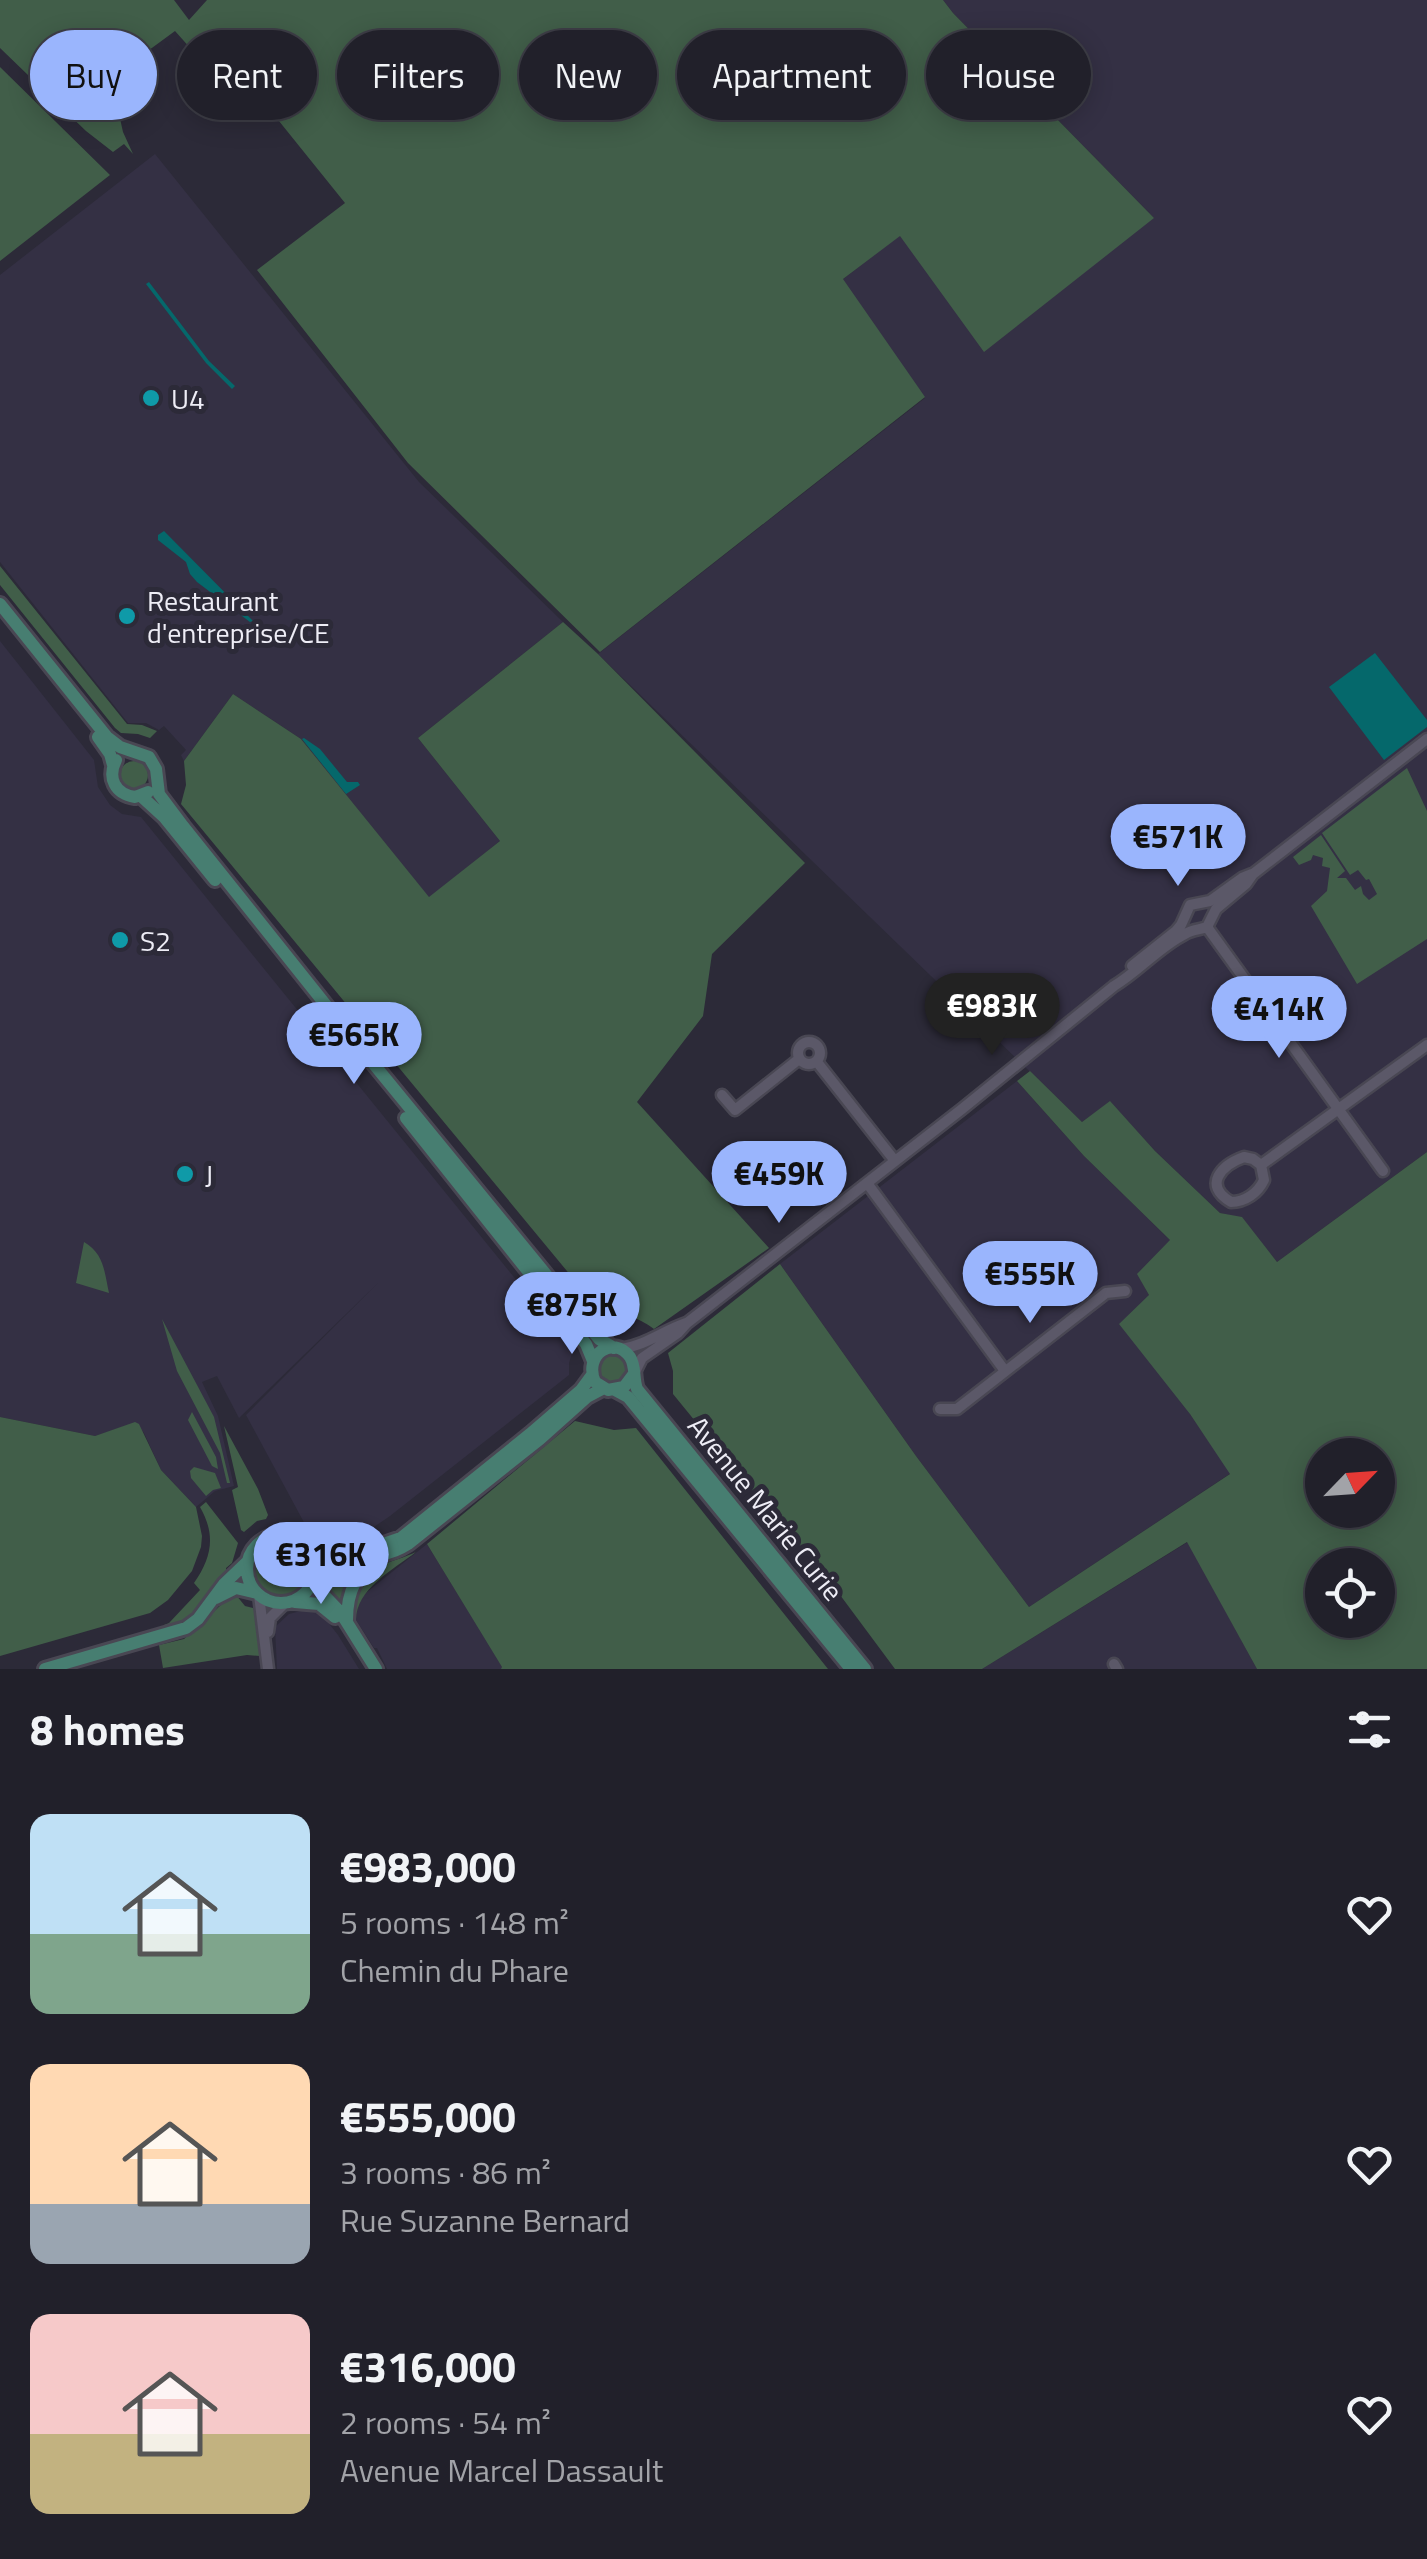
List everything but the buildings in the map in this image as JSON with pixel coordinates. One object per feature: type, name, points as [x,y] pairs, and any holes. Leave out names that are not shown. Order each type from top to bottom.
[{"type":"main road","points":[[0,604],[107,737],[131,752]]},
{"type":"main road","points":[[0,615],[101,740],[110,754],[112,780],[118,790],[129,796],[141,796],[156,781]]},
{"type":"main road","points":[[113,766],[117,759],[131,752],[149,758],[156,769],[159,794],[344,1029],[599,1339],[632,1360],[633,1376],[624,1387],[587,1397],[408,1544],[367,1567],[352,1585],[347,1622]]},
{"type":"main road","points":[[141,796],[164,817],[586,1344],[595,1382],[610,1389]]},
{"type":"main road","points":[[258,1594],[248,1578],[248,1562],[252,1551],[266,1538],[287,1536],[303,1543],[372,1548],[401,1538],[581,1390],[604,1349],[618,1348]]},
{"type":"main road","name":"Avenue Marie Curie","points":[[633,1376],[637,1389],[865,1669]]},
{"type":"main road","name":"Avenue Marie Curie","points":[[610,1389],[628,1396],[852,1669]]},
{"type":"main road","points":[[303,1543],[312,1556],[318,1589],[347,1622],[373,1669]]},
{"type":"main road","points":[[288,1602],[310,1588],[327,1558],[337,1554],[387,1554]]},
{"type":"main road","points":[[46,1669],[186,1628],[248,1562]]},
{"type":"main road","points":[[214,1599],[236,1588],[271,1602],[319,1604],[342,1626],[373,1669]]},
{"type":"street","points":[[1207,927],[1221,904],[1253,874],[1427,739]]},
{"type":"street","points":[[1114,986],[1128,969],[1176,931],[1190,905],[1216,898],[1253,874]]},
{"type":"street","points":[[1202,903],[1212,915]]},
{"type":"street","points":[[1184,916],[1194,930]]},
{"type":"street","points":[[633,1376],[642,1358],[1114,986],[1180,936],[1207,927]]},
{"type":"street","points":[[1207,927],[1383,1171]]},
{"type":"street","points":[[800,1060],[800,1047],[809,1042],[820,1051],[817,1062]]},
{"type":"street","points":[[1260,1165],[1427,1045]]},
{"type":"street","points":[[800,1060],[806,1065],[817,1062]]},
{"type":"street","points":[[722,1095],[735,1110],[800,1060]]},
{"type":"street","points":[[817,1062],[895,1161]]},
{"type":"street","points":[[1244,1158],[1260,1165],[1264,1180],[1258,1190],[1238,1202],[1221,1196],[1216,1185],[1224,1168],[1244,1158]]},
{"type":"street","points":[[868,1183],[1005,1372]]},
{"type":"street","points":[[940,1409],[957,1410],[1106,1293],[1125,1291]]},
{"type":"street","points":[[618,1348],[644,1344],[687,1323]]},
{"type":"street","points":[[258,1594],[268,1669]]},
{"type":"street","points":[[266,1642],[270,1618],[288,1602]]},
{"type":"shaded area","points":[[0,0],[174,0],[189,20],[207,0],[943,0],[970,30],[926,30],[926,120],[1058,120],[1154,218],[984,352],[900,236],[843,279],[925,397],[600,652],[408,463],[257,270],[345,203],[278,120],[317,120],[317,30],[177,30],[157,44],[157,30],[30,30],[30,77],[0,48]]},
{"type":"shaded area","points":[[943,0],[1427,0],[1427,1152],[1277,1262],[1242,1218],[1220,1213],[1110,1102],[1082,1122],[598,654],[925,398],[842,280],[900,235],[1154,218],[1058,120],[1091,120],[1091,30],[970,30]]},
{"type":"shaded area","points":[[0,67],[30,96],[30,120],[54,120],[110,175],[0,261]]},
{"type":"shaded area","points":[[75,120],[120,120],[133,154],[124,144],[113,152]]},
{"type":"shaded area","points":[[155,154],[419,482],[563,622],[418,738],[500,841],[429,898],[301,739],[233,694],[184,761],[181,755],[186,750],[164,726],[159,730],[146,723],[128,723],[0,562],[0,275]]},
{"type":"shaded area","points":[[149,282],[209,361],[235,386],[232,389],[206,363],[146,284]]},
{"type":"shaded area","points":[[164,531],[253,621],[197,582],[186,562],[158,540]]},
{"type":"shaded area","points":[[0,566],[127,724],[157,731],[150,738],[121,733],[115,728],[0,585]]},
{"type":"shaded area","points":[[563,622],[805,863],[712,954],[703,1016],[637,1102],[769,1248],[654,1329],[628,1315],[600,1311],[181,804],[186,785],[184,761],[233,694],[301,739],[429,897],[500,841],[418,738]]},
{"type":"shaded area","points":[[0,641],[94,760],[98,787],[110,805],[122,814],[141,817],[573,1350],[569,1375],[365,1533],[307,1528],[246,1415],[379,1282],[239,1418],[217,1376],[202,1382],[218,1416],[234,1486],[215,1491],[196,1507],[161,1470],[144,1433],[135,1423],[95,1436],[0,1417]]},
{"type":"shaded area","points":[[1375,653],[1427,720],[1427,727],[1384,760],[1329,687]]},
{"type":"shaded area","points":[[304,738],[320,749],[347,782],[360,785],[346,794]]},
{"type":"shaded area","points":[[134,761],[144,765],[148,775],[144,785],[134,789],[124,785],[120,775],[124,765]]},
{"type":"shaded area","points":[[1407,768],[1427,811],[1427,939],[1357,984],[1311,906],[1327,891],[1330,868],[1322,866],[1323,858],[1313,855],[1299,865],[1293,857],[1321,835],[1345,871],[1337,878],[1346,878],[1355,890],[1361,886],[1369,900],[1377,894],[1369,879],[1358,870],[1350,875],[1322,833]]},
{"type":"shaded area","points":[[1030,1071],[1082,1122],[1110,1101],[1220,1213],[1242,1217],[1277,1262],[1427,1152],[1427,1669],[1257,1669],[1187,1542],[982,1669],[895,1669],[823,1572],[673,1394],[668,1353],[780,1264],[1029,1607],[1230,1474],[1190,1414],[1119,1324],[1149,1295],[1137,1274],[1170,1240],[1084,1156],[1017,1081]]},
{"type":"shaded area","points":[[1017,1081],[1084,1156],[1171,1241],[1138,1274],[1190,1414],[1231,1473],[1029,1607],[780,1264]]},
{"type":"shaded area","points":[[84,1242],[99,1257],[109,1293],[76,1283]]},
{"type":"shaded area","points":[[162,1319],[214,1417],[230,1483],[220,1453],[177,1371]]},
{"type":"shaded area","points":[[613,1353],[624,1357],[628,1368],[624,1379],[613,1383],[602,1379],[598,1368],[602,1357]]},
{"type":"shaded area","points":[[192,1412],[216,1457],[218,1469],[212,1466],[188,1420]]},
{"type":"shaded area","points":[[0,1417],[95,1436],[139,1424],[161,1470],[196,1507],[202,1536],[192,1571],[168,1600],[150,1613],[0,1656]]},
{"type":"shaded area","points":[[575,1421],[614,1430],[636,1428],[828,1669],[501,1669],[427,1544]]},
{"type":"shaded area","points":[[224,1426],[268,1515],[244,1532],[232,1490],[238,1487]]},
{"type":"shaded area","points":[[194,1467],[215,1473],[221,1488],[206,1496],[191,1478]]},
{"type":"shaded area","points":[[206,1502],[238,1543],[232,1563],[226,1568],[227,1576],[189,1621],[170,1630],[164,1625],[200,1590],[194,1583],[210,1546],[200,1507]]},
{"type":"shaded area","points":[[1188,1542],[1257,1669],[982,1669]]},
{"type":"shaded area","points":[[281,1543],[300,1551],[308,1570],[300,1589],[281,1597],[262,1589],[254,1570],[262,1551]]},
{"type":"shaded area","points":[[427,1544],[503,1668],[387,1669],[356,1620],[362,1596]]},
{"type":"shaded area","points":[[416,1552],[369,1590],[356,1620],[349,1609],[352,1594],[364,1575]]},
{"type":"shaded area","points":[[335,1563],[368,1563],[342,1605],[323,1585],[323,1568]]},
{"type":"shaded area","points":[[236,1595],[256,1614],[260,1656],[163,1668],[159,1645],[184,1639]]},
{"type":"shaded area","points":[[320,1612],[359,1669],[277,1669],[275,1627],[289,1614]]},
{"type":"place","name":"U4","points":[[151,398]]},
{"type":"place","name":"Restaurant d'entreprise/CE","points":[[127,616]]},
{"type":"place","name":"S2","points":[[120,940]]},
{"type":"place","name":"J","points":[[185,1174]]}]
